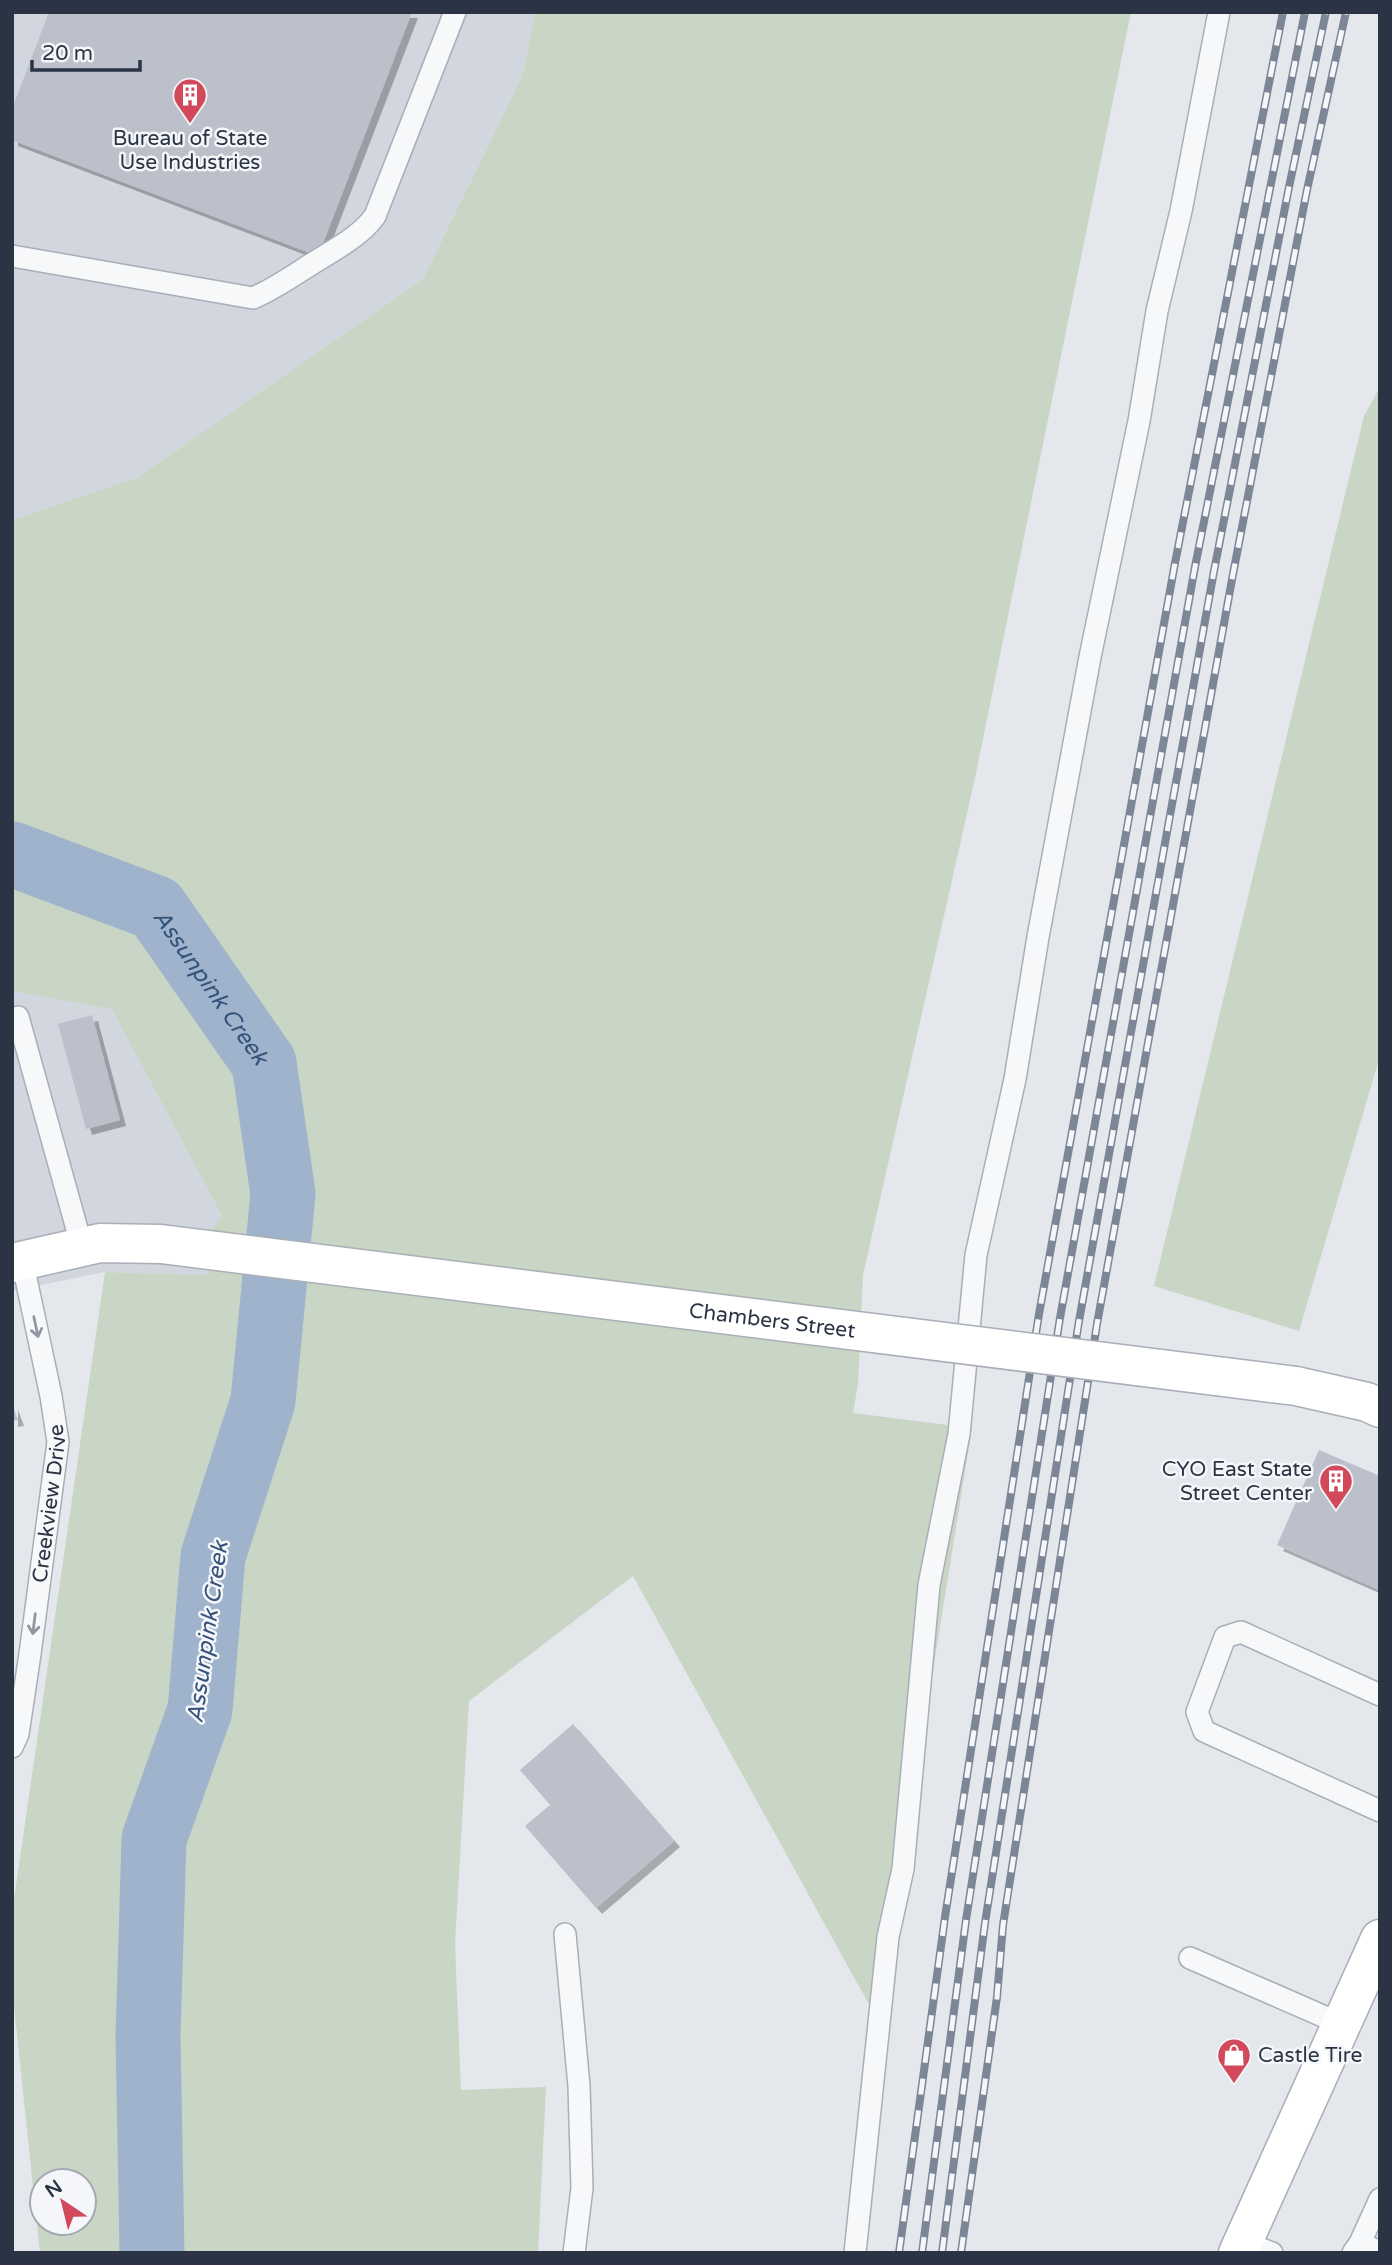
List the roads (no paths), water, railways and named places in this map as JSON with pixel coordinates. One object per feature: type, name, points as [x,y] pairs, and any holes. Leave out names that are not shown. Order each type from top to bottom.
[{"type":"street","name":"Chambers Street","points":[[17,1261],[100,1243],[160,1244],[1296,1385],[1367,1402],[1380,1408]]},
{"type":"street","points":[[1251,2249],[1341,2024],[1380,1939]]},
{"type":"lane","points":[[12,256],[253,298],[276,288],[354,237],[368,226],[375,216],[455,12]]},
{"type":"lane","points":[[855,2253],[888,1937],[903,1869],[929,1585],[959,1434],[976,1255],[1015,1079],[1038,937],[1090,657],[1139,421],[1157,311],[1181,211],[1219,12]]},
{"type":"lane","points":[[18,1017],[82,1247]]},
{"type":"lane","name":"Creekview Drive","points":[[12,1746],[18,1734],[58,1442],[51,1396],[17,1261]]},
{"type":"lane","points":[[1380,1695],[1241,1632],[1225,1637],[1197,1712],[1204,1731],[1380,1811]]},
{"type":"lane","points":[[565,1934],[579,2086],[582,2188],[574,2253]]},
{"type":"lane","points":[[1190,1958],[1341,2024]]},
{"type":"lane","points":[[1380,2199],[1356,2248],[1380,2252]]},
{"type":"waterway","name":"Assunpink Creek","points":[[12,854],[156,908],[264,1063],[283,1194],[263,1401],[213,1556],[200,1710],[154,1839],[148,2036],[152,2253]]},
{"type":"railway","points":[[899,2253],[945,1917],[1039,1314],[1175,563],[1283,12]]},
{"type":"railway","points":[[922,2253],[966,1920],[1060,1318],[1195,567],[1305,12]]},
{"type":"railway","points":[[942,2253],[985,1923],[1079,1321],[1214,571],[1326,12]]},
{"type":"railway","points":[[961,2253],[997,1997],[1003,1925],[1097,1324],[1233,574],[1307,190],[1346,12]]},
{"type":"place","name":"Bureau of State Use Industries","points":[[190,125]]},
{"type":"place","name":"CYO East State Street Center","points":[[1336,1511]]},
{"type":"place","name":"Castle Tire","points":[[1234,2085]]}]
